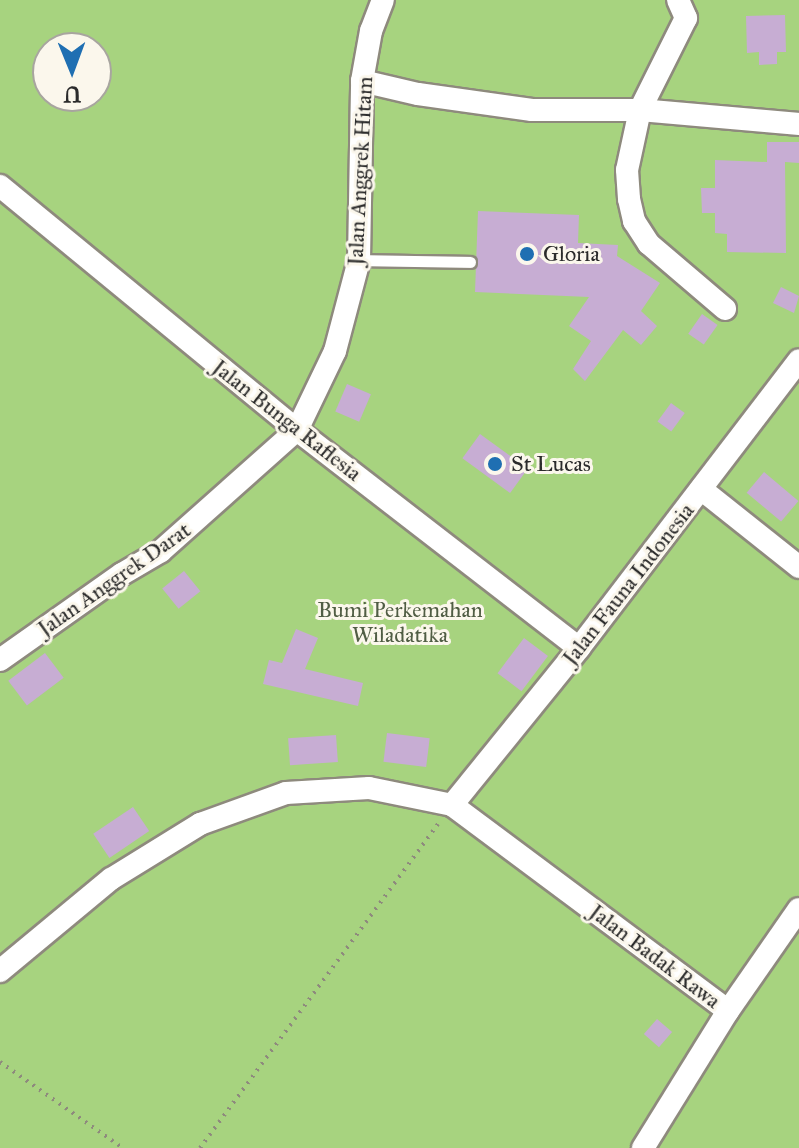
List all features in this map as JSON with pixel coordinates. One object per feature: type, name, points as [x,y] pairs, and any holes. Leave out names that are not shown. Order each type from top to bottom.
[{"type":"street","name":"Jalan Anggrek Hitam","points":[[297,430],[335,351],[359,260],[362,81],[371,31],[383,0]]},
{"type":"street","points":[[678,0],[686,18],[640,110],[627,170],[634,221],[649,244],[725,309]]},
{"type":"street","points":[[362,81],[418,94],[532,110],[640,110],[799,124]]},
{"type":"street","name":"Jalan Bunga Raflesia","points":[[0,186],[297,430],[579,648]]},
{"type":"street","name":"Jalan Fauna Indonesia","points":[[452,805],[579,648],[799,360]]},
{"type":"street","name":"Jalan Anggrek Darat","points":[[0,660],[122,574],[161,551],[297,430]]},
{"type":"street","points":[[701,489],[799,567]]},
{"type":"street","points":[[0,971],[111,879],[200,824],[286,793],[369,788],[452,805]]},
{"type":"street","name":"Jalan Badak Rawa","points":[[452,805],[728,1011],[643,1148]]},
{"type":"street","points":[[728,1011],[799,909]]},
{"type":"lane","points":[[359,260],[470,262]]},
{"type":"path","points":[[200,1148],[452,805]]},
{"type":"path","points":[[0,1062],[123,1148]]},
{"type":"green space","name":"Bumi Perkemahan Wiladatika","points":[[0,0],[799,0],[799,1148],[0,1148]]},
{"type":"building","points":[[785,15],[786,52],[777,52],[777,64],[759,65],[759,52],[747,53],[746,16]]},
{"type":"building","points":[[767,142],[799,142],[799,163],[785,162],[786,253],[727,252],[727,234],[715,233],[715,213],[702,213],[701,188],[715,188],[715,160],[767,162]]},
{"type":"building","points":[[478,211],[579,215],[578,243],[618,245],[617,256],[660,283],[641,311],[657,326],[641,345],[623,330],[585,381],[573,369],[591,341],[569,326],[589,297],[475,292]]},
{"type":"building","points":[[781,287],[799,296],[794,313],[773,303]]},
{"type":"building","points":[[702,314],[718,325],[704,345],[688,334]]},
{"type":"building","points":[[347,384],[371,394],[359,422],[335,412]]},
{"type":"building","points":[[671,403],[685,413],[671,432],[657,422]]},
{"type":"building","name":"St Lucas","points":[[480,434],[528,469],[510,493],[462,458]]},
{"type":"building","points":[[764,472],[798,501],[781,522],[747,493]]},
{"type":"building","points":[[184,571],[200,591],[179,609],[162,589]]},
{"type":"building","points":[[296,629],[318,638],[305,669],[363,683],[358,706],[263,684],[269,660],[282,663]]},
{"type":"building","points":[[524,638],[548,656],[521,691],[498,673]]},
{"type":"building","points":[[45,653],[64,678],[27,705],[8,681]]},
{"type":"building","points":[[387,733],[430,738],[426,767],[383,762]]},
{"type":"building","points":[[336,735],[338,762],[290,765],[288,738]]},
{"type":"building","points":[[133,807],[149,831],[109,858],[93,834]]},
{"type":"building","points":[[657,1019],[672,1032],[659,1047],[644,1034]]},
{"type":"place","name":"Gloria","points":[[527,254]]},
{"type":"place","name":"St Lucas","points":[[495,464]]}]
